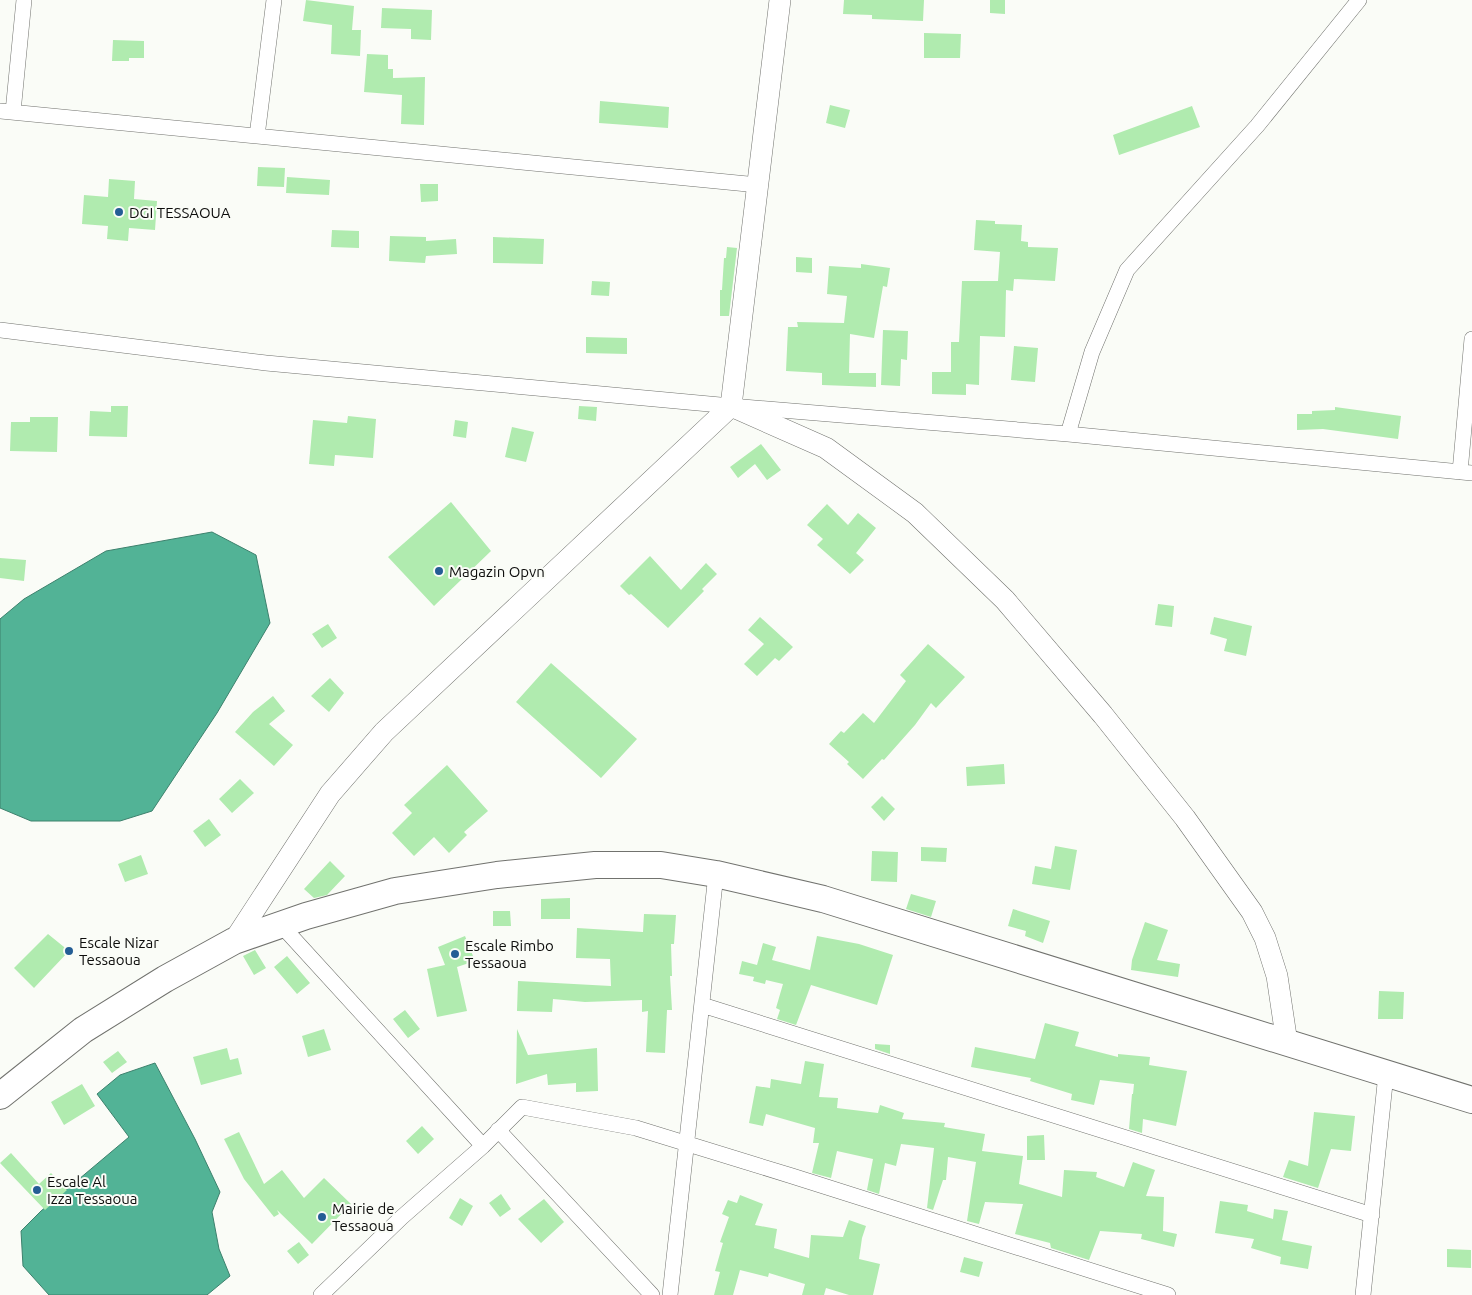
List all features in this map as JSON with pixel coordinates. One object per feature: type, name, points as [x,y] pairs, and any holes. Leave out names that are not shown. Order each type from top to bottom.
[{"type":"highway","points":[[0,1096],[83,1030],[166,979],[234,941],[306,916],[396,891],[497,875],[595,865],[661,865],[716,874],[830,901],[1472,1100]]},
{"type":"street","points":[[24,0],[6,112],[758,185]]},
{"type":"street","points":[[257,136],[274,0]]},
{"type":"street","points":[[234,941],[330,794],[384,732],[731,406],[780,0]]},
{"type":"street","points":[[1068,434],[1092,352],[1127,270],[1257,126],[1359,0]]},
{"type":"street","points":[[0,330],[266,362],[731,406],[1068,434],[1466,472],[1472,340]]},
{"type":"street","points":[[731,406],[826,448],[915,513],[1005,600],[1103,715],[1185,818],[1252,912],[1266,938],[1277,976],[1287,1043]]},
{"type":"street","points":[[670,1295],[716,874]]},
{"type":"street","points":[[281,925],[483,1146]]},
{"type":"street","points":[[702,1005],[1372,1215]]},
{"type":"street","points":[[1363,1295],[1386,1074]]},
{"type":"street","points":[[321,1295],[402,1217],[483,1146],[522,1107],[636,1128],[1168,1295]]},
{"type":"street","points":[[498,1130],[652,1295]]},
{"type":"shaded area","points":[[212,532],[256,555],[270,623],[217,713],[152,811],[120,821],[31,821],[0,808],[0,619],[24,599],[106,551]]},
{"type":"shaded area","points":[[155,1063],[195,1139],[220,1192],[212,1212],[219,1249],[230,1276],[207,1295],[49,1295],[23,1266],[21,1231],[41,1211],[129,1137],[97,1094],[120,1075]]},
{"type":"building","points":[[306,0],[354,6],[352,30],[361,30],[360,56],[331,54],[332,25],[303,21]]},
{"type":"building","points":[[844,0],[924,0],[923,21],[872,19],[872,15],[843,14]]},
{"type":"building","points":[[990,0],[1005,0],[1005,14],[990,13]]},
{"type":"building","points":[[382,8],[432,10],[431,40],[411,39],[411,29],[381,28]]},
{"type":"building","points":[[924,33],[961,34],[960,58],[924,58]]},
{"type":"building","points":[[113,40],[144,41],[144,58],[129,58],[129,61],[112,61]]},
{"type":"building","points":[[367,54],[388,55],[388,69],[393,69],[393,78],[425,77],[424,125],[401,124],[402,95],[364,92]]},
{"type":"building","points":[[600,101],[669,107],[668,128],[599,123]]},
{"type":"building","points":[[830,105],[850,110],[845,128],[826,123]]},
{"type":"building","points":[[1192,106],[1200,127],[1119,155],[1113,135]]},
{"type":"building","points":[[258,167],[285,168],[284,187],[257,186]]},
{"type":"building","points":[[287,177],[330,180],[329,195],[286,193]]},
{"type":"building","name":"DGI TESSAOUA","points":[[109,179],[135,181],[134,199],[157,201],[155,230],[129,228],[128,241],[107,239],[108,226],[82,224],[84,195],[108,197]]},
{"type":"building","points":[[420,184],[438,184],[438,201],[421,202]]},
{"type":"building","points":[[976,220],[995,221],[995,224],[1022,225],[1021,241],[1028,242],[1028,247],[1058,248],[1055,281],[1014,279],[1013,291],[1006,290],[1005,337],[980,336],[979,385],[966,384],[966,395],[932,394],[932,372],[951,372],[951,342],[959,342],[962,281],[998,281],[1000,252],[974,250]]},
{"type":"building","points":[[332,230],[359,231],[359,248],[331,247]]},
{"type":"building","points":[[390,236],[426,237],[426,241],[456,239],[457,254],[426,256],[425,263],[389,261]]},
{"type":"building","points":[[493,237],[544,239],[543,264],[493,263]]},
{"type":"building","points":[[727,247],[737,248],[729,316],[720,316],[720,290],[722,290],[724,258],[726,258]]},
{"type":"building","points":[[796,257],[812,258],[812,273],[796,272]]},
{"type":"building","points":[[861,264],[890,268],[887,287],[883,286],[874,338],[850,334],[849,373],[876,373],[876,387],[822,385],[822,373],[786,371],[788,327],[798,327],[797,322],[844,323],[847,296],[827,294],[829,266],[861,268]]},
{"type":"building","points":[[592,281],[610,282],[609,296],[591,295]]},
{"type":"building","points":[[883,330],[908,331],[907,360],[901,359],[900,386],[881,385]]},
{"type":"building","points":[[586,337],[627,338],[627,354],[586,353]]},
{"type":"building","points":[[1014,346],[1038,348],[1035,382],[1011,380]]},
{"type":"building","points":[[111,406],[128,406],[127,437],[89,436],[90,411],[111,412]]},
{"type":"building","points":[[579,406],[597,407],[596,421],[578,419]]},
{"type":"building","points":[[1335,407],[1401,416],[1398,439],[1323,429],[1297,430],[1297,414],[1312,414],[1312,411],[1335,410]]},
{"type":"building","points":[[348,416],[376,419],[373,458],[335,455],[334,466],[309,464],[313,420],[347,423]]},
{"type":"building","points":[[30,417],[58,417],[57,452],[10,451],[11,422],[30,422]]},
{"type":"building","points":[[455,420],[468,422],[466,438],[453,436]]},
{"type":"building","points":[[512,427],[534,432],[526,462],[505,457]]},
{"type":"building","points":[[761,444],[781,470],[767,480],[755,464],[738,478],[730,467]]},
{"type":"building","points":[[451,502],[491,551],[434,606],[388,557]]},
{"type":"building","points":[[827,504],[848,525],[858,513],[876,528],[856,553],[864,560],[850,574],[817,545],[823,539],[807,525]]},
{"type":"building","points":[[650,556],[681,590],[706,563],[717,574],[702,589],[704,591],[668,628],[620,586]]},
{"type":"building","points":[[0,558],[26,560],[24,581],[0,578]]},
{"type":"building","points":[[1158,604],[1174,606],[1172,627],[1155,625]]},
{"type":"building","points":[[760,617],[793,647],[779,661],[775,658],[757,676],[744,664],[764,644],[748,630]]},
{"type":"building","points":[[1214,617],[1252,626],[1246,656],[1224,651],[1227,639],[1210,634]]},
{"type":"building","points":[[328,624],[337,638],[322,648],[312,634]]},
{"type":"building","points":[[928,644],[965,677],[936,708],[931,703],[915,725],[884,760],[882,759],[863,779],[847,764],[849,762],[829,744],[841,731],[844,733],[863,713],[874,723],[906,681],[900,675]]},
{"type":"building","points":[[551,663],[637,739],[601,778],[516,702]]},
{"type":"building","points":[[330,678],[344,693],[329,712],[311,696]]},
{"type":"building","points":[[273,696],[285,711],[269,724],[293,745],[274,766],[235,732],[253,712]]},
{"type":"building","points":[[1004,764],[1005,784],[967,786],[966,767]]},
{"type":"building","points":[[447,765],[488,811],[464,832],[467,835],[449,853],[434,837],[414,856],[392,833],[412,813],[404,805]]},
{"type":"building","points":[[240,779],[254,793],[232,813],[219,799]]},
{"type":"building","points":[[882,796],[895,809],[884,821],[871,807]]},
{"type":"building","points":[[209,819],[221,835],[205,847],[193,831]]},
{"type":"building","points":[[1055,846],[1077,850],[1070,890],[1032,884],[1035,866],[1051,869]]},
{"type":"building","points":[[921,847],[947,848],[946,862],[921,861]]},
{"type":"building","points":[[872,851],[898,852],[897,882],[871,881]]},
{"type":"building","points":[[141,855],[148,874],[125,882],[118,864]]},
{"type":"building","points":[[330,861],[345,876],[327,895],[314,898],[304,889]]},
{"type":"building","points":[[911,894],[936,901],[931,917],[906,909]]},
{"type":"building","points":[[570,898],[570,919],[541,919],[541,899]]},
{"type":"building","points":[[1013,909],[1050,921],[1043,943],[1025,936],[1026,931],[1008,926]]},
{"type":"building","points":[[493,911],[510,911],[511,926],[493,926]]},
{"type":"building","points":[[644,914],[676,915],[674,944],[671,944],[672,1010],[667,1010],[665,1053],[646,1052],[648,1011],[642,1012],[642,1000],[585,1002],[553,999],[552,1012],[517,1011],[518,981],[611,986],[610,959],[576,958],[577,928],[643,932]]},
{"type":"building","points":[[1145,922],[1168,930],[1157,960],[1180,964],[1178,977],[1131,970],[1132,960]]},
{"type":"building","points":[[48,934],[69,951],[34,988],[14,968]]},
{"type":"building","points":[[465,936],[475,961],[457,967],[467,1011],[437,1017],[427,969],[445,965],[438,947]]},
{"type":"building","points":[[817,936],[859,944],[893,955],[877,1005],[811,985],[796,1025],[777,1019],[780,1010],[776,1008],[783,984],[766,980],[765,984],[753,981],[754,977],[739,974],[742,961],[757,965],[763,943],[776,947],[772,960],[810,970]]},
{"type":"building","points":[[255,950],[266,968],[254,975],[243,956]]},
{"type":"building","points":[[287,956],[310,983],[297,994],[274,967]]},
{"type":"building","points":[[1379,991],[1404,992],[1403,1019],[1378,1019]]},
{"type":"building","points":[[405,1010],[420,1029],[408,1038],[393,1019]]},
{"type":"building","points":[[1045,1023],[1079,1032],[1075,1046],[1118,1057],[1118,1054],[1150,1057],[1149,1065],[1187,1071],[1176,1126],[1143,1119],[1142,1133],[1129,1129],[1134,1084],[1100,1080],[1094,1105],[1071,1100],[1072,1094],[1030,1081],[1031,1078],[971,1067],[975,1047],[1035,1059]]},
{"type":"building","points":[[324,1029],[331,1050],[308,1057],[302,1036]]},
{"type":"building","points":[[517,1029],[528,1055],[597,1048],[598,1091],[576,1092],[576,1083],[548,1085],[547,1074],[516,1084]]},
{"type":"building","points":[[875,1044],[890,1045],[890,1054],[875,1049]]},
{"type":"building","points":[[227,1048],[230,1060],[238,1058],[242,1074],[201,1085],[193,1057]]},
{"type":"building","points":[[118,1051],[127,1062],[112,1073],[103,1062]]},
{"type":"building","points":[[805,1061],[824,1064],[819,1097],[838,1098],[837,1108],[878,1113],[880,1105],[904,1113],[902,1119],[945,1123],[944,1127],[985,1134],[982,1151],[1023,1156],[1019,1184],[1062,1197],[1064,1170],[1097,1172],[1096,1177],[1124,1187],[1133,1162],[1155,1170],[1146,1196],[1164,1197],[1163,1231],[1177,1234],[1174,1247],[1141,1239],[1142,1234],[1100,1231],[1089,1260],[1051,1248],[1050,1243],[1015,1234],[1023,1204],[985,1202],[979,1224],[967,1221],[976,1162],[948,1157],[946,1180],[943,1180],[933,1210],[927,1208],[934,1148],[901,1144],[896,1166],[885,1163],[879,1194],[867,1190],[873,1159],[837,1151],[831,1178],[812,1173],[819,1143],[813,1143],[815,1128],[766,1114],[763,1126],[749,1123],[756,1086],[770,1088],[771,1079],[801,1084]]},
{"type":"building","points":[[82,1084],[95,1106],[64,1125],[51,1102]]},
{"type":"building","points":[[1314,1112],[1355,1116],[1351,1151],[1331,1149],[1318,1188],[1283,1177],[1289,1160],[1308,1166]]},
{"type":"building","points":[[422,1126],[434,1139],[418,1154],[406,1141]]},
{"type":"building","points":[[239,1132],[264,1184],[282,1170],[304,1198],[324,1178],[351,1204],[312,1244],[277,1210],[279,1214],[274,1217],[244,1179],[224,1139]]},
{"type":"building","points":[[1044,1135],[1045,1160],[1027,1160],[1027,1136]]},
{"type":"building","points":[[11,1153],[39,1184],[51,1173],[67,1190],[45,1210],[0,1163]]},
{"type":"building","points":[[501,1194],[511,1209],[500,1217],[489,1203]]},
{"type":"building","points":[[740,1195],[763,1204],[755,1225],[777,1229],[774,1248],[809,1258],[811,1235],[843,1237],[849,1220],[866,1226],[859,1259],[880,1264],[873,1295],[849,1295],[826,1288],[824,1295],[802,1295],[805,1284],[769,1273],[768,1277],[740,1270],[733,1295],[714,1295],[720,1272],[715,1271],[723,1243],[720,1242],[729,1217],[722,1214],[728,1200],[737,1203]]},
{"type":"building","points":[[460,1198],[473,1206],[462,1226],[449,1218]]},
{"type":"building","points":[[544,1199],[564,1222],[541,1243],[518,1219]]},
{"type":"building","points":[[1220,1201],[1248,1205],[1247,1211],[1273,1219],[1274,1209],[1288,1211],[1282,1240],[1312,1246],[1308,1269],[1280,1264],[1281,1257],[1251,1248],[1254,1239],[1215,1233]]},
{"type":"building","points":[[299,1242],[309,1255],[298,1264],[287,1251]]},
{"type":"building","points":[[1447,1249],[1471,1250],[1471,1268],[1447,1267]]},
{"type":"building","points":[[964,1257],[983,1262],[979,1277],[960,1272]]},
{"type":"place","name":"DGI TESSAOUA","points":[[119,212]]},
{"type":"place","name":"Magazin Opvn","points":[[439,571]]},
{"type":"place","name":"Escale Nizar Tessaoua","points":[[69,951]]},
{"type":"place","name":"Escale Rimbo Tessaoua","points":[[455,954]]},
{"type":"place","name":"Escale Al Izza Tessaoua","points":[[37,1190]]},
{"type":"place","name":"Mairie de Tessaoua","points":[[322,1217]]}]
